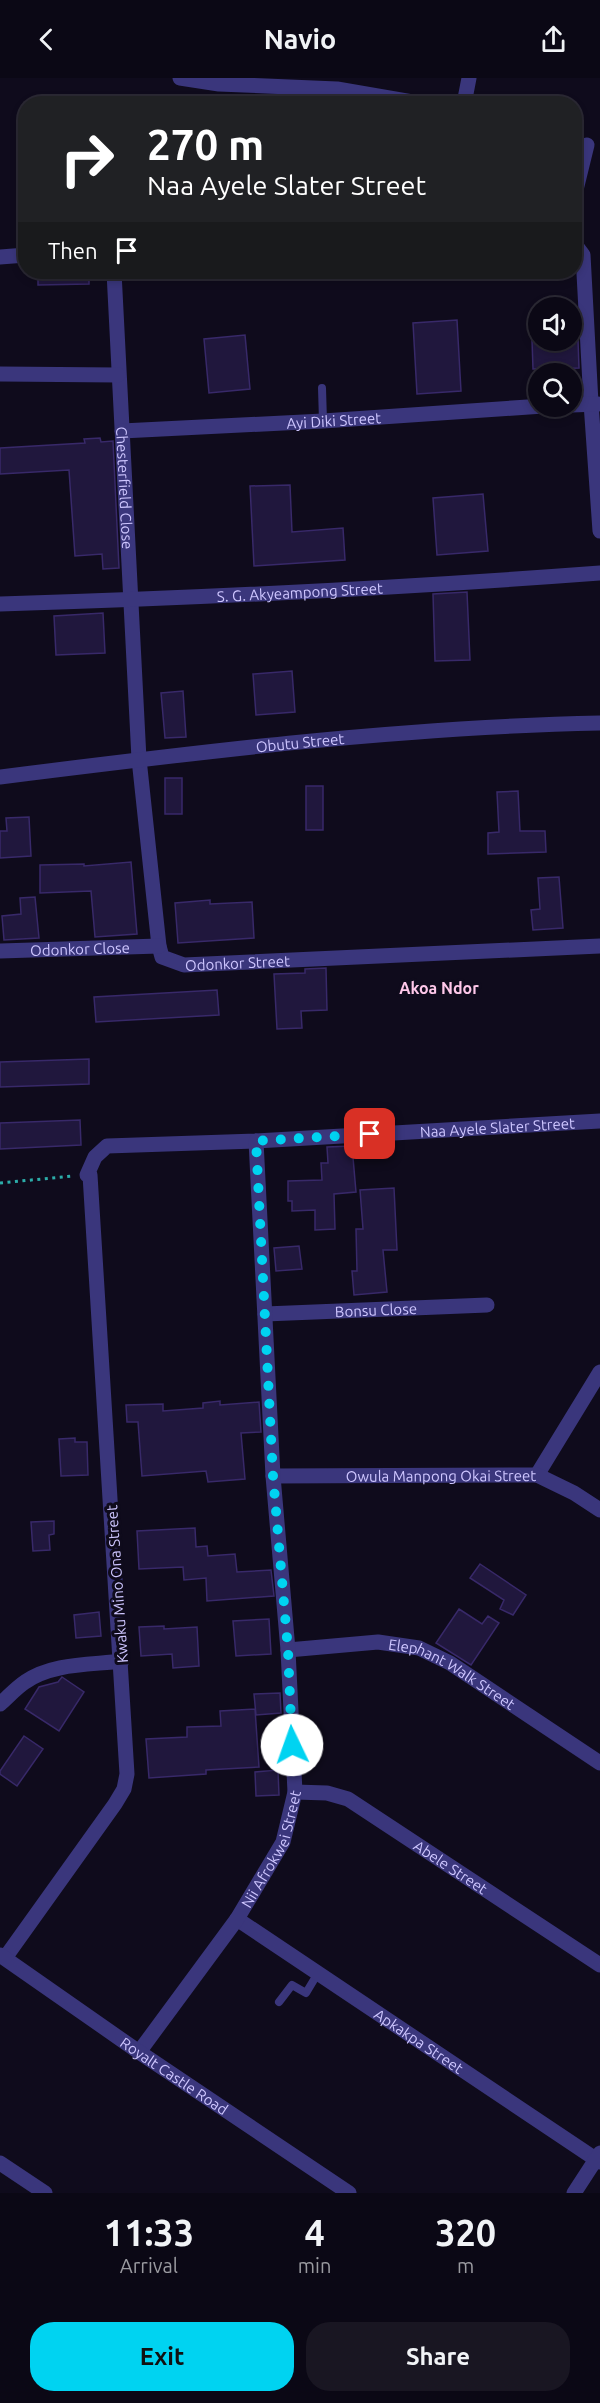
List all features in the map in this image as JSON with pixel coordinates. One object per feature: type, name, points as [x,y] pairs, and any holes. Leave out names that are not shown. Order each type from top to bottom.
[{"type":"street","points":[[180,78],[219,84],[250,82],[337,89],[378,96]]},
{"type":"street","points":[[466,96],[469,78]]},
{"type":"street","points":[[582,165],[587,145]]},
{"type":"street","points":[[582,252],[595,404],[600,531]]},
{"type":"street","points":[[0,256],[18,255]]},
{"type":"street","name":"Chesterfield Close","points":[[114,279],[132,600]]},
{"type":"street","points":[[0,374],[118,375]]},
{"type":"street","name":"Ayi Diki Street","points":[[122,431],[323,421],[528,407]]},
{"type":"street","name":"S. G. Akyeampong Street","points":[[0,604],[132,600],[600,573]]},
{"type":"street","points":[[132,600],[139,759],[159,946]]},
{"type":"street","name":"Obutu Street","points":[[0,777],[139,759],[378,735],[600,723]]},
{"type":"street","name":"Odonkor Street","points":[[159,946],[162,957],[184,965],[600,946]]},
{"type":"street","name":"Odonkor Close","points":[[0,951],[159,946]]},
{"type":"street","name":"Naa Ayele Slater Street","points":[[87,1175],[95,1157],[107,1146],[256,1141],[600,1121]]},
{"type":"street","name":"Nii Afrokwei Street","points":[[139,2052],[237,1919],[283,1842],[295,1792],[288,1650],[273,1476],[256,1141]]},
{"type":"street","name":"Kwaku Mino Ona Street","points":[[2,1957],[115,1804],[124,1789],[128,1774],[90,1175],[87,1175]]},
{"type":"street","name":"Bonsu Close","points":[[265,1314],[487,1305]]},
{"type":"street","points":[[537,1475],[600,1372]]},
{"type":"street","name":"Owula Manpong Okai Street","points":[[273,1476],[537,1475],[574,1493],[600,1510]]},
{"type":"street","name":"Elephant Walk Street","points":[[288,1650],[378,1642],[419,1648],[450,1663],[600,1763]]},
{"type":"street","points":[[0,1704],[24,1682],[39,1674],[57,1668],[122,1661]]},
{"type":"street","name":"Abele Street","points":[[295,1792],[327,1793],[348,1799],[600,1965]]},
{"type":"street","name":"Apkakpa Street","points":[[237,1919],[599,2158]]},
{"type":"street","name":"Royalt Castle Road","points":[[2,1957],[349,2193]]},
{"type":"street","points":[[574,2193],[599,2158]]},
{"type":"street","points":[[0,2163],[45,2193]]},
{"type":"lane","points":[[322,388],[323,421]]},
{"type":"lane","points":[[279,2002],[292,1985],[306,1993],[318,1973]]},
{"type":"path","points":[[0,1183],[87,1175]]},
{"type":"building","points":[[38,279],[89,279],[89,284],[38,285]]},
{"type":"building","points":[[457,320],[461,391],[417,394],[413,323]]},
{"type":"building","points":[[245,335],[250,389],[209,393],[204,339]]},
{"type":"building","points":[[532,351],[578,351],[579,363],[533,363]]},
{"type":"building","points":[[100,438],[101,442],[113,441],[119,568],[103,569],[102,554],[75,556],[69,470],[0,474],[0,448],[85,443],[84,439]]},
{"type":"building","points":[[290,485],[292,532],[343,528],[345,560],[254,566],[250,486]]},
{"type":"building","points":[[483,494],[488,551],[437,555],[433,498]]},
{"type":"building","points":[[467,592],[470,660],[435,661],[433,594]]},
{"type":"building","points":[[103,613],[105,653],[56,655],[54,616]]},
{"type":"building","points":[[292,671],[295,712],[256,715],[253,674]]},
{"type":"building","points":[[183,691],[186,737],[165,738],[161,693]]},
{"type":"building","points":[[165,778],[182,778],[182,814],[165,814]]},
{"type":"building","points":[[306,786],[323,786],[323,830],[306,830]]},
{"type":"building","points":[[518,791],[520,831],[545,831],[546,852],[488,854],[488,833],[499,832],[497,792]]},
{"type":"building","points":[[29,817],[31,856],[0,858],[0,831],[7,831],[6,818]]},
{"type":"building","points":[[131,862],[137,934],[95,937],[91,891],[40,893],[40,865],[84,864],[84,866]]},
{"type":"building","points":[[559,877],[563,928],[533,930],[531,910],[540,909],[538,878]]},
{"type":"building","points":[[35,897],[39,938],[4,940],[2,916],[21,914],[20,898]]},
{"type":"building","points":[[210,900],[210,904],[252,902],[254,938],[178,943],[175,903]]},
{"type":"building","points":[[326,968],[327,1010],[301,1011],[302,1028],[277,1029],[274,974],[305,973],[305,969]]},
{"type":"building","points":[[217,990],[219,1015],[96,1022],[94,997]]},
{"type":"building","points":[[89,1059],[89,1084],[0,1087],[0,1062]]},
{"type":"building","points":[[80,1120],[81,1145],[0,1149],[0,1123]]},
{"type":"building","points":[[352,1146],[356,1192],[334,1194],[335,1229],[315,1230],[315,1210],[292,1211],[292,1201],[288,1201],[288,1181],[322,1180],[321,1163],[328,1163],[327,1147]]},
{"type":"building","points":[[394,1188],[397,1250],[383,1250],[387,1292],[354,1295],[352,1271],[357,1271],[356,1229],[363,1229],[360,1190]]},
{"type":"building","points":[[299,1246],[302,1269],[276,1271],[274,1248]]},
{"type":"building","points":[[220,1401],[220,1405],[259,1402],[261,1432],[241,1433],[245,1479],[208,1482],[206,1471],[142,1476],[138,1422],[127,1422],[126,1405],[163,1404],[163,1411],[203,1408],[203,1403]]},
{"type":"building","points":[[75,1438],[75,1442],[87,1442],[88,1475],[61,1476],[59,1439]]},
{"type":"building","points":[[54,1521],[54,1534],[49,1535],[50,1550],[33,1551],[31,1522]]},
{"type":"building","points":[[195,1528],[196,1547],[207,1546],[208,1556],[235,1554],[237,1572],[271,1570],[274,1596],[207,1601],[206,1578],[184,1580],[183,1567],[139,1569],[137,1531]]},
{"type":"building","points":[[480,1564],[526,1595],[513,1615],[500,1609],[504,1600],[470,1578]]},
{"type":"building","points":[[459,1609],[482,1624],[488,1616],[499,1623],[471,1665],[436,1643]]},
{"type":"building","points":[[99,1612],[101,1636],[76,1638],[74,1615]]},
{"type":"building","points":[[269,1619],[271,1654],[236,1656],[233,1621]]},
{"type":"building","points":[[164,1626],[164,1629],[197,1627],[199,1666],[173,1668],[172,1654],[141,1656],[139,1627]]},
{"type":"building","points":[[62,1677],[84,1692],[59,1731],[25,1709],[39,1687],[58,1682]]},
{"type":"building","points":[[280,1693],[281,1713],[256,1715],[254,1694]]},
{"type":"building","points":[[255,1709],[259,1767],[206,1770],[206,1774],[149,1778],[146,1739],[187,1737],[187,1727],[221,1726],[220,1711]]},
{"type":"building","points":[[24,1736],[43,1749],[17,1786],[0,1774],[0,1771]]},
{"type":"building","points":[[278,1770],[279,1795],[256,1796],[255,1772]]},
{"type":"district","name":"Akoa Ndor","points":[[439,988]]},
{"type":"route","points":[[292,1745],[288,1650],[273,1476],[256,1141],[370,1134]]}]
